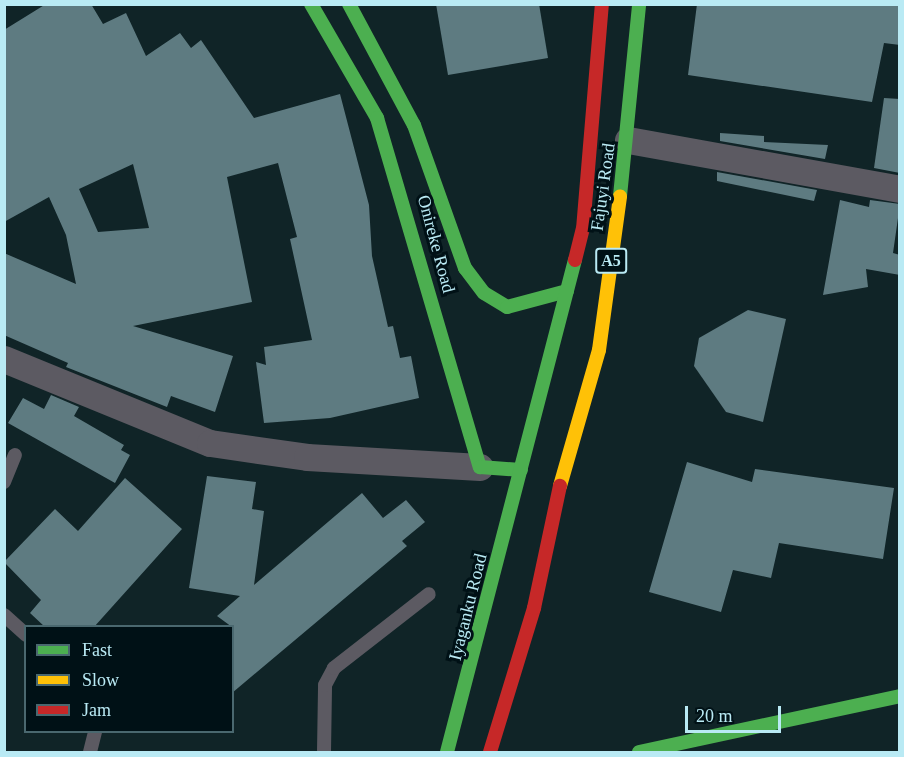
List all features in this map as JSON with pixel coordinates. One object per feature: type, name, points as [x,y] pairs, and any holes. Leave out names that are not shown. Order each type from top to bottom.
[{"type":"main road","name":"Onireke Road","points":[[311,4],[377,118],[480,467]]},
{"type":"main road","name":"Onireke Road","points":[[349,4],[372,38],[414,125],[465,268],[484,293],[507,307],[567,291]]},
{"type":"main road","name":"Fajuyi Road","points":[[521,471],[583,229],[602,4]]},
{"type":"main road","name":"Fajuyi Road","points":[[490,753],[534,608],[553,511],[599,350],[628,140],[639,4]]},
{"type":"main road","points":[[480,467],[521,471]]},
{"type":"main road","name":"Iyaganku Road","points":[[447,753],[521,471]]},
{"type":"main road","points":[[639,753],[900,696]]},
{"type":"street","points":[[628,140],[900,189]]},
{"type":"street","points":[[4,359],[210,443],[307,458],[480,467]]},
{"type":"lane","points":[[4,482],[15,455]]},
{"type":"lane","points":[[324,753],[325,686],[334,668],[429,594]]},
{"type":"lane","points":[[4,615],[24,633]]},
{"type":"lane","points":[[90,753],[95,733]]},
{"type":"building","points":[[46,4],[91,4],[103,24],[126,13],[146,56],[180,33],[191,48],[201,40],[254,118],[340,94],[369,205],[372,256],[388,327],[393,326],[400,358],[411,356],[419,398],[330,418],[264,423],[256,362],[266,365],[264,347],[312,340],[290,239],[297,237],[278,163],[227,177],[252,302],[133,326],[233,356],[215,412],[171,396],[167,407],[66,367],[68,363],[4,335],[4,253],[76,284],[66,235],[49,197],[4,222],[4,30]],"holes":[[[133,164],[149,228],[98,232],[79,189]]]},
{"type":"building","points":[[436,4],[539,4],[548,58],[448,75]]},
{"type":"building","points":[[697,4],[900,4],[900,45],[884,43],[872,102],[688,75]]},
{"type":"building","points":[[884,98],[900,99],[900,173],[874,168]]},
{"type":"building","points":[[720,133],[764,136],[764,142],[828,145],[825,159],[720,141]]},
{"type":"building","points":[[717,172],[817,190],[814,201],[717,181]]},
{"type":"building","points":[[840,200],[869,207],[870,200],[900,204],[893,253],[900,255],[900,275],[866,269],[868,287],[823,295]]},
{"type":"building","points":[[748,310],[786,319],[763,422],[726,412],[694,366],[699,338]]},
{"type":"building","points":[[51,395],[79,407],[74,416],[124,445],[121,450],[130,455],[115,483],[8,423],[23,398],[44,409]]},
{"type":"building","points":[[687,462],[752,482],[755,469],[894,488],[883,559],[779,543],[771,578],[733,570],[721,612],[649,592]]},
{"type":"building","points":[[207,476],[256,482],[252,509],[264,511],[254,585],[362,493],[383,518],[406,500],[425,522],[402,541],[407,546],[234,691],[234,625],[229,625],[217,616],[240,596],[189,588]]},
{"type":"building","points":[[125,478],[182,529],[96,625],[43,625],[30,613],[41,600],[4,562],[55,509],[78,531]]},
{"type":"traffic: fast","points":[[311,4],[377,118],[480,467],[521,470]]},
{"type":"traffic: fast","points":[[349,4],[414,125],[465,268],[484,293],[507,307],[567,291]]},
{"type":"traffic: fast","points":[[620,196],[639,4]]},
{"type":"traffic: fast","points":[[447,752],[575,260]]},
{"type":"traffic: fast","points":[[639,752],[900,696]]},
{"type":"traffic: slow","points":[[560,486],[599,350],[620,196]]},
{"type":"traffic: jam","points":[[575,260],[583,229],[602,4]]},
{"type":"traffic: jam","points":[[490,752],[534,608],[560,486]]}]
